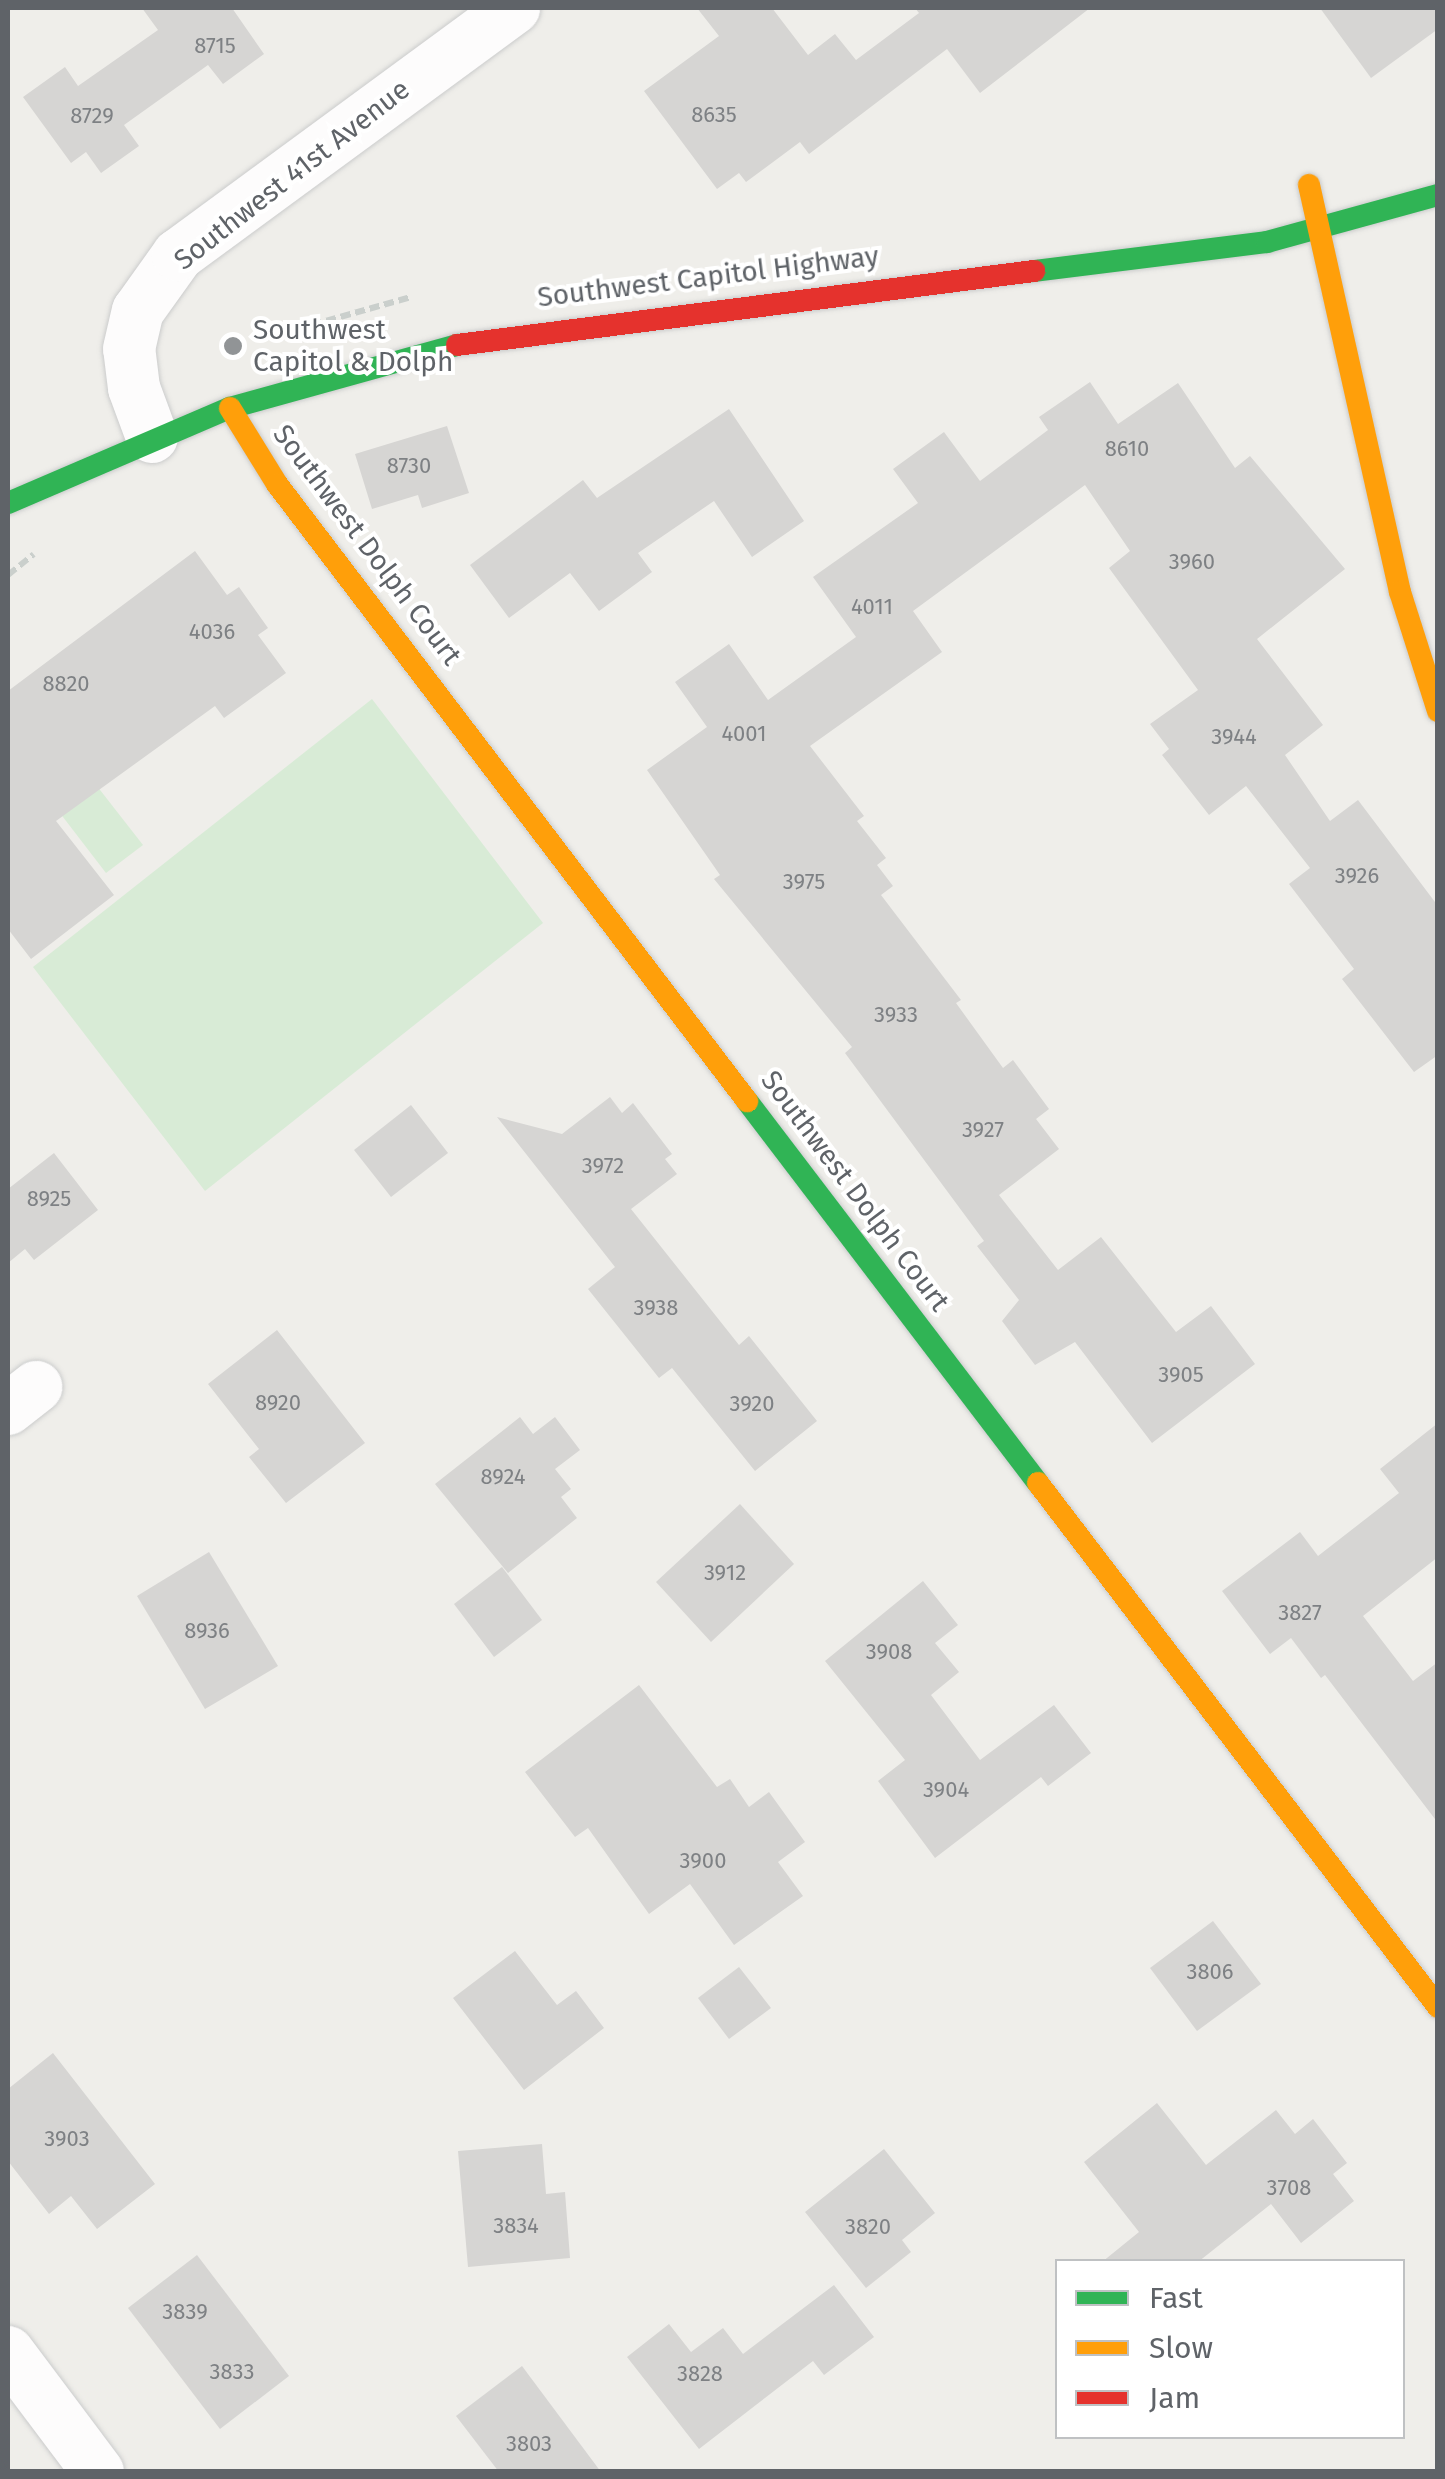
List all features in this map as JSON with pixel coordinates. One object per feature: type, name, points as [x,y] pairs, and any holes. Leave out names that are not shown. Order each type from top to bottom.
[{"type":"street","name":"Southwest 41st Avenue","points":[[152,437],[134,388],[129,349],[138,311],[178,255],[514,8]]},
{"type":"street","points":[[1309,186],[1400,592],[1438,711]]},
{"type":"street","name":"Southwest Capitol Highway","points":[[8,502],[152,437],[230,408],[391,360],[558,324],[1320,231],[1438,194]]},
{"type":"street","name":"Southwest Dolph Court","points":[[230,408],[277,484],[1438,2007]]},
{"type":"street","points":[[8,2352],[98,2472]]},
{"type":"green space","points":[[372,699],[543,923],[205,1191],[33,967]]},
{"type":"green space","points":[[79,763],[143,845],[106,873],[43,791]]},
{"type":"building","points":[[142,8],[232,8],[264,54],[223,84],[208,65],[124,125],[139,146],[101,173],[86,152],[71,163],[23,97],[65,67],[78,86],[158,30]]},
{"type":"building","points":[[697,8],[772,8],[808,55],[835,34],[856,60],[919,13],[915,8],[1090,8],[980,93],[947,49],[809,154],[800,142],[746,182],[739,173],[717,189],[644,91],[719,36]]},
{"type":"building","points":[[1320,8],[1438,8],[1438,29],[1371,78]]},
{"type":"building","points":[[1090,382],[1118,424],[1178,383],[1235,468],[1250,456],[1345,569],[1257,639],[1323,725],[1285,755],[1330,821],[1358,800],[1438,906],[1438,1055],[1414,1072],[1342,979],[1354,969],[1289,884],[1310,868],[1246,786],[1209,815],[1162,755],[1169,749],[1150,724],[1198,690],[1109,568],[1130,551],[1085,485],[913,611],[942,652],[810,746],[864,816],[857,821],[886,858],[877,865],[893,886],[881,895],[961,1000],[956,1003],[1003,1068],[1013,1060],[1049,1109],[1036,1119],[1059,1149],[999,1195],[1058,1270],[1101,1237],[1176,1332],[1211,1306],[1255,1364],[1152,1443],[1075,1342],[1035,1365],[1002,1321],[1019,1300],[977,1246],[984,1241],[845,1053],[852,1047],[714,879],[720,875],[647,770],[707,727],[675,682],[729,644],[768,700],[856,637],[813,577],[918,503],[893,469],[944,432],[980,481],[1048,430],[1039,417]]},
{"type":"building","points":[[729,409],[804,521],[752,557],[714,501],[638,553],[652,572],[599,611],[570,573],[509,618],[470,565],[583,480],[597,498]]},
{"type":"building","points":[[447,426],[469,493],[422,508],[418,495],[372,509],[355,454]]},
{"type":"building","points":[[195,551],[227,595],[239,587],[268,628],[258,635],[286,673],[224,718],[215,706],[56,821],[114,895],[31,959],[8,929],[8,691]]},
{"type":"building","points":[[610,1097],[622,1113],[633,1103],[672,1154],[665,1159],[677,1174],[631,1209],[739,1345],[749,1336],[817,1421],[755,1471],[672,1368],[659,1378],[588,1289],[615,1267],[497,1117],[562,1134]]},
{"type":"building","points":[[411,1105],[448,1153],[391,1197],[354,1150]]},
{"type":"building","points":[[54,1153],[98,1210],[34,1260],[25,1249],[8,1263],[8,1189]]},
{"type":"building","points":[[277,1330],[365,1443],[286,1503],[249,1457],[259,1449],[208,1384]]},
{"type":"building","points":[[520,1417],[533,1434],[555,1417],[580,1450],[555,1469],[571,1489],[561,1497],[577,1518],[508,1573],[435,1484]]},
{"type":"building","points":[[1438,1423],[1438,1557],[1363,1616],[1413,1681],[1438,1662],[1438,1823],[1325,1675],[1321,1678],[1291,1638],[1270,1654],[1222,1591],[1300,1532],[1318,1556],[1399,1493],[1380,1469]]},
{"type":"building","points":[[740,1504],[794,1564],[711,1642],[656,1582]]},
{"type":"building","points":[[209,1552],[278,1666],[205,1709],[137,1596]]},
{"type":"building","points":[[502,1567],[542,1620],[494,1657],[454,1604]]},
{"type":"building","points":[[923,1581],[958,1625],[935,1643],[959,1672],[931,1695],[980,1760],[1054,1705],[1091,1753],[1048,1786],[1041,1777],[935,1858],[878,1781],[905,1760],[825,1661]]},
{"type":"building","points":[[639,1685],[717,1787],[730,1779],[749,1807],[769,1792],[805,1842],[778,1862],[803,1896],[734,1945],[690,1884],[649,1914],[588,1828],[575,1837],[525,1772]]},
{"type":"building","points":[[1213,1921],[1261,1984],[1197,2031],[1150,1968]]},
{"type":"building","points":[[515,1951],[557,2005],[576,1991],[604,2028],[524,2090],[453,1998]]},
{"type":"building","points":[[739,1967],[771,2008],[729,2039],[698,1998]]},
{"type":"building","points":[[53,2053],[155,2184],[97,2229],[71,2196],[49,2214],[8,2161],[8,2089]]},
{"type":"building","points":[[1157,2103],[1206,2165],[1276,2110],[1295,2134],[1313,2119],[1347,2163],[1333,2174],[1354,2201],[1301,2243],[1271,2204],[1202,2259],[1106,2259],[1139,2232],[1084,2162]]},
{"type":"building","points":[[542,2144],[546,2194],[565,2192],[570,2258],[468,2267],[458,2151]]},
{"type":"building","points":[[884,2149],[935,2213],[902,2240],[911,2252],[866,2288],[805,2212]]},
{"type":"building","points":[[197,2255],[289,2376],[220,2429],[128,2308]]},
{"type":"building","points":[[834,2285],[874,2337],[824,2375],[813,2361],[699,2449],[627,2357],[669,2324],[691,2352],[723,2328],[743,2354]]},
{"type":"building","points":[[522,2366],[601,2472],[499,2472],[456,2416]]},
{"type":"traffic: fast","points":[[1034,271],[1267,242],[1438,195]]},
{"type":"traffic: fast","points":[[8,503],[230,408],[457,345]]},
{"type":"traffic: fast","points":[[747,1101],[1038,1483]]},
{"type":"traffic: slow","points":[[1309,185],[1400,592],[1438,711]]},
{"type":"traffic: slow","points":[[230,408],[277,484],[747,1101]]},
{"type":"traffic: slow","points":[[1038,1483],[1438,2007]]},
{"type":"traffic: jam","points":[[457,345],[1034,271]]},
{"type":"place","name":"Southwest Capitol & Dolph","points":[[233,346]]}]
